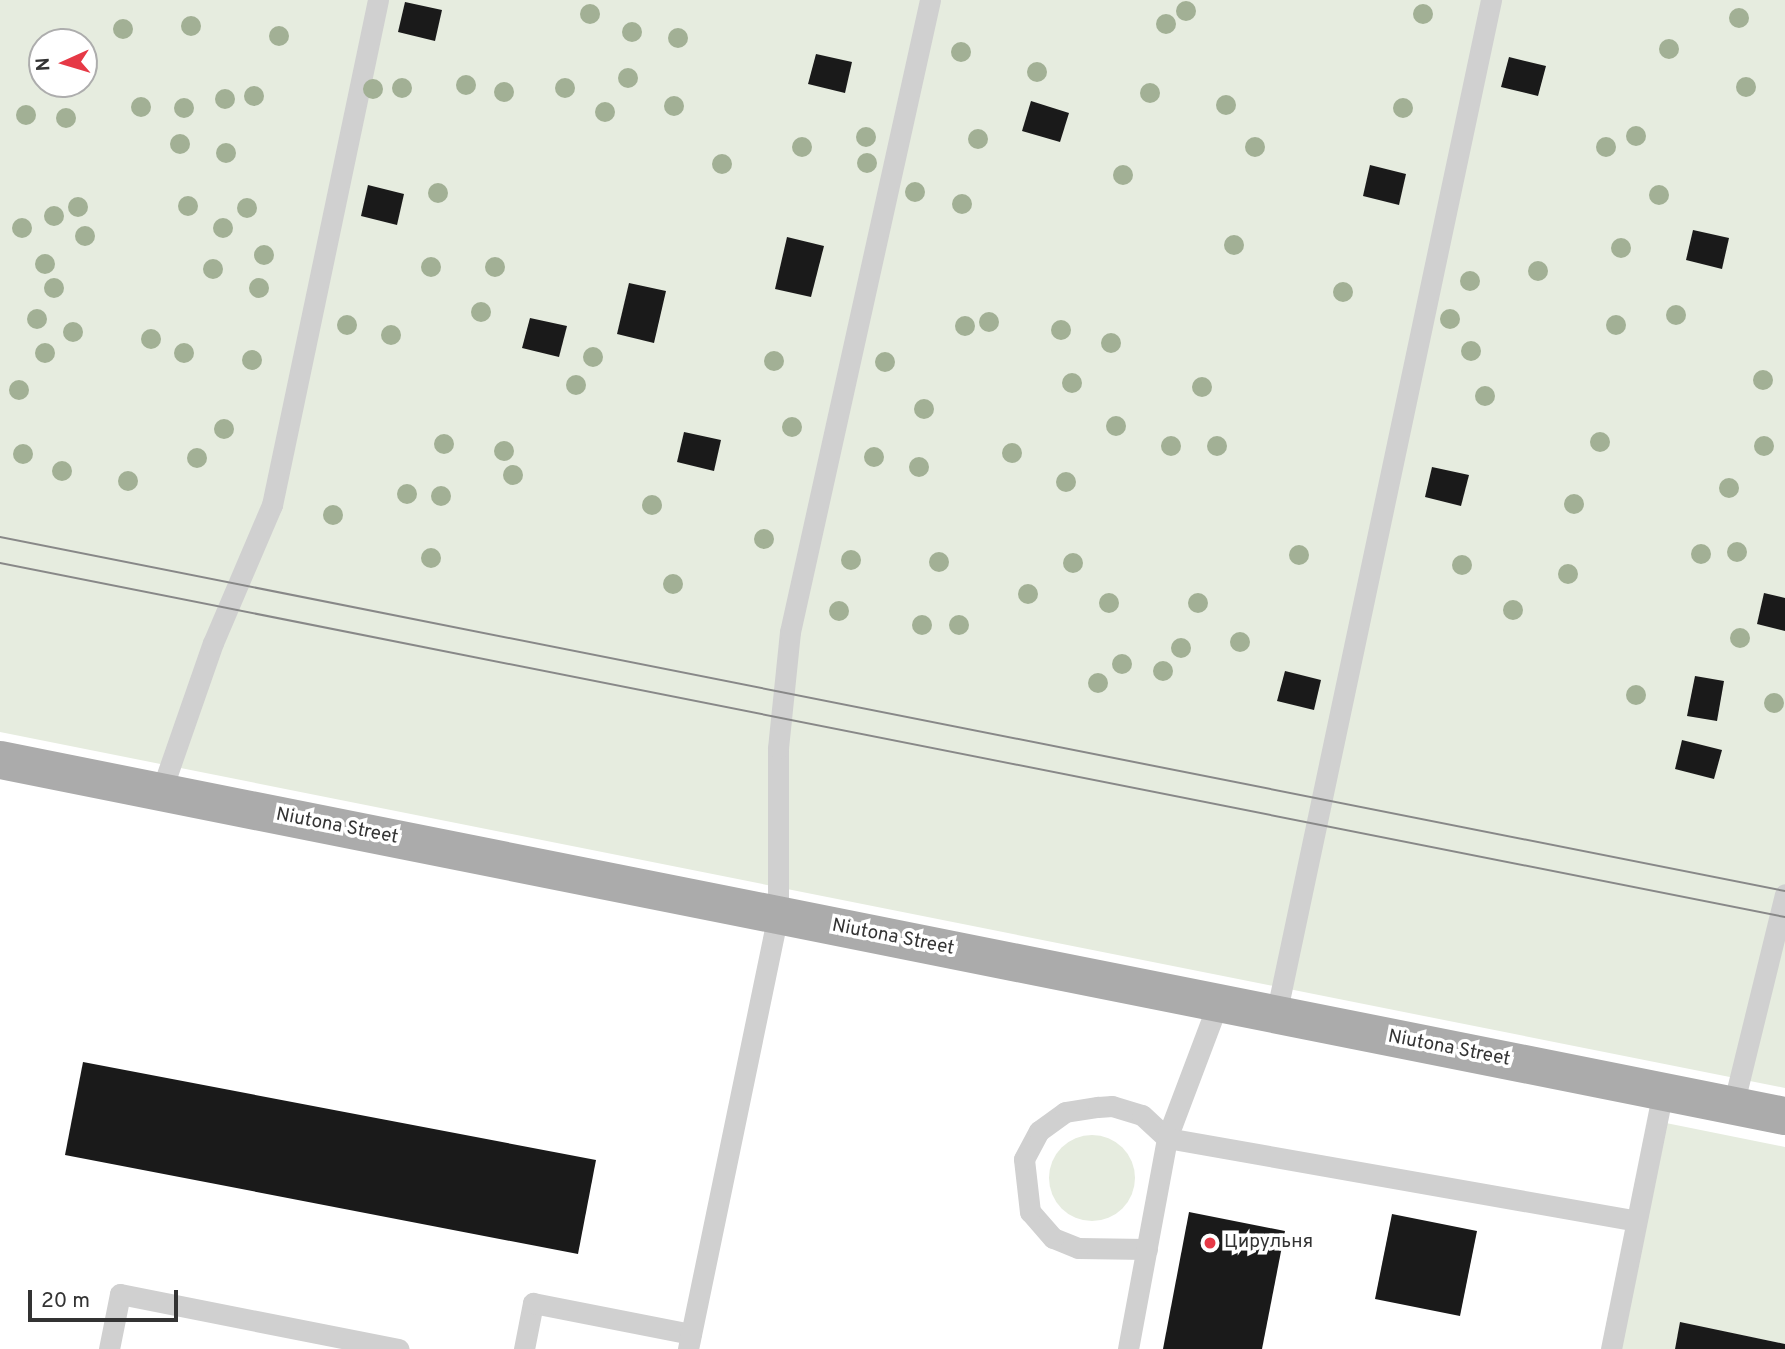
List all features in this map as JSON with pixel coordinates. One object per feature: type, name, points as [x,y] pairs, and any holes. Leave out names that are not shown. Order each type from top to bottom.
[{"type":"main road","name":"Niutona Street","points":[[0,760],[1785,1116]]},
{"type":"lane","points":[[161,792],[213,643],[272,505],[378,0]]},
{"type":"lane","points":[[524,1349],[533,1303],[690,1342],[778,915],[778,748],[790,632],[930,0]]},
{"type":"lane","points":[[1276,1015],[1491,0]]},
{"type":"lane","points":[[1733,1106],[1785,894]]},
{"type":"lane","points":[[1128,1349],[1167,1138],[1218,1003]]},
{"type":"lane","points":[[1611,1349],[1662,1091]]},
{"type":"lane","points":[[1147,1249],[1078,1248],[1053,1238],[1030,1212],[1024,1159],[1039,1130],[1065,1112],[1112,1106],[1142,1115],[1167,1138],[1636,1221]]},
{"type":"lane","points":[[109,1349],[120,1294],[399,1349]]},
{"type":"shaded area","points":[[0,0],[1785,0],[1785,1088],[0,732]]},
{"type":"shaded area","points":[[1666,1123],[1785,1147],[1785,1344],[1681,1323],[1675,1349],[1619,1349]]},
{"type":"shaded area","points":[[1084,1135],[1100,1135],[1123,1147],[1132,1161],[1135,1178],[1132,1195],[1123,1209],[1100,1221],[1084,1221],[1068,1214],[1056,1202],[1049,1186],[1049,1170],[1056,1154],[1068,1142]]},
{"type":"building","points":[[405,2],[442,10],[435,41],[398,32]]},
{"type":"building","points":[[816,54],[852,62],[845,93],[808,84]]},
{"type":"building","points":[[1509,57],[1546,66],[1538,96],[1501,87]]},
{"type":"building","points":[[1031,101],[1069,113],[1060,142],[1022,131]]},
{"type":"building","points":[[1370,165],[1406,174],[1399,205],[1363,196]]},
{"type":"building","points":[[368,185],[404,194],[397,225],[361,216]]},
{"type":"building","points":[[1693,230],[1729,238],[1722,269],[1686,260]]},
{"type":"building","points":[[787,237],[824,246],[811,297],[775,289]]},
{"type":"building","points":[[629,283],[666,291],[654,343],[617,334]]},
{"type":"building","points":[[530,318],[567,326],[559,357],[522,348]]},
{"type":"building","points":[[684,432],[721,440],[714,471],[677,462]]},
{"type":"building","points":[[1432,467],[1469,475],[1461,506],[1425,497]]},
{"type":"building","points":[[1764,593],[1785,598],[1785,631],[1757,624]]},
{"type":"building","points":[[1285,671],[1321,680],[1314,710],[1277,701]]},
{"type":"building","points":[[1695,676],[1724,681],[1717,721],[1687,716]]},
{"type":"building","points":[[1682,740],[1722,750],[1714,779],[1675,769]]},
{"type":"building","points":[[83,1062],[596,1160],[578,1254],[65,1155]]},
{"type":"building","points":[[1189,1212],[1285,1231],[1262,1349],[1163,1349]]},
{"type":"building","points":[[1392,1214],[1477,1231],[1460,1316],[1375,1299]]},
{"type":"building","points":[[1680,1322],[1785,1344],[1785,1349],[1675,1349]]},
{"type":"tram line","points":[[0,537],[1785,891]]},
{"type":"tram line","points":[[0,563],[1785,917]]},
{"type":"place","name":"Цирульня","points":[[1210,1243]]}]
